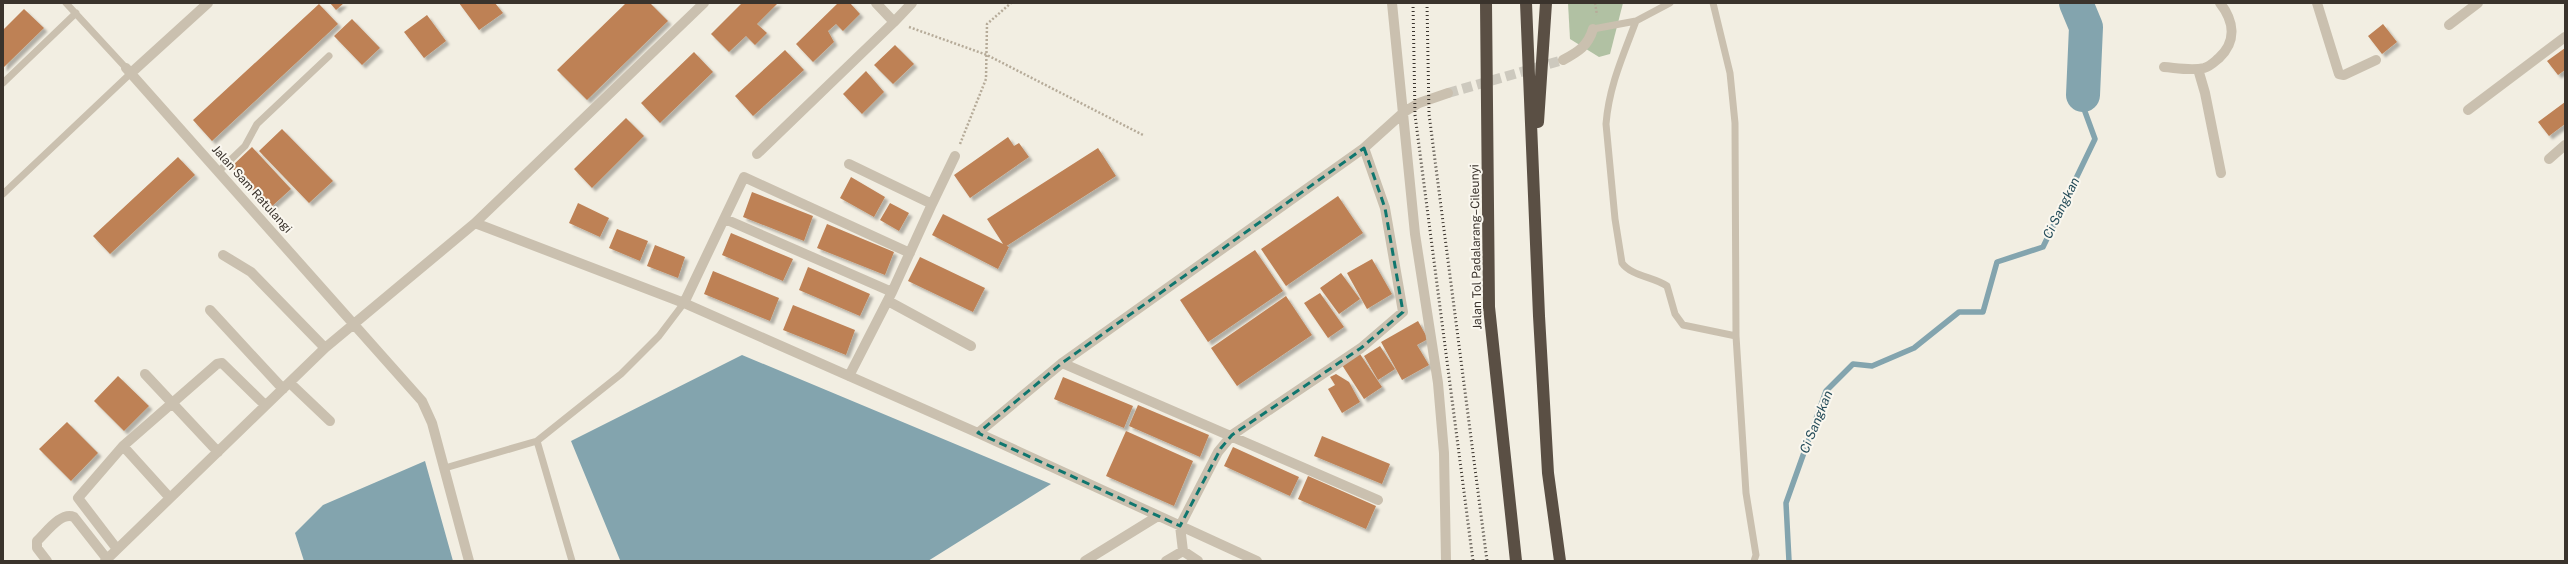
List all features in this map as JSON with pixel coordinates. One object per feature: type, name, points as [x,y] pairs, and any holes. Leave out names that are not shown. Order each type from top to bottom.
[{"type":"highway","name":"Jalan Tol Padalarang–Cileunyi","points":[[1486,3],[1489,307],[1516,561]]},
{"type":"highway","points":[[1526,3],[1535,175],[1539,316],[1548,473],[1560,561]]},
{"type":"highway","points":[[1535,175],[1546,3]]},
{"type":"street","points":[[129,71],[208,3]]},
{"type":"street","points":[[47,561],[37,548],[37,542],[63,517],[70,515],[74,517],[106,560],[325,348],[354,322],[475,223],[704,3]]},
{"type":"street","points":[[876,3],[894,22]]},
{"type":"street","points":[[757,154],[912,3]]},
{"type":"street","points":[[1392,3],[1415,234],[1438,382],[1444,453],[1446,561]]},
{"type":"street","points":[[2164,67],[2198,69],[2211,66],[2222,56],[2232,37],[2227,13],[2220,3]]},
{"type":"street","points":[[2317,3],[2339,74],[2344,75],[2376,60]]},
{"type":"street","points":[[2449,25],[2478,3]]},
{"type":"street","points":[[1563,60],[1583,48],[1590,39],[1593,29]]},
{"type":"street","points":[[2468,110],[2565,37]]},
{"type":"street","points":[[2198,69],[2205,93],[2221,173]]},
{"type":"street","name":"Jalan Sam Ratulangi","points":[[129,71],[354,322],[422,401],[432,423],[469,561]]},
{"type":"street","points":[[978,433],[1062,363],[1364,148],[1404,112],[1419,103],[1448,93]]},
{"type":"street","points":[[2549,159],[2565,145]]},
{"type":"street","points":[[1198,561],[1183,550],[1180,526],[1218,452],[1232,435],[1361,348],[1403,312],[1385,208],[1364,148]]},
{"type":"street","points":[[849,376],[890,296],[932,204],[956,156]]},
{"type":"street","points":[[849,164],[932,204]]},
{"type":"street","points":[[684,303],[744,176],[910,253]]},
{"type":"street","points":[[725,219],[890,296],[971,346]]},
{"type":"street","points":[[475,223],[684,303],[978,433],[1257,561]]},
{"type":"street","points":[[223,255],[251,272],[325,348]]},
{"type":"street","points":[[210,310],[286,386],[330,421]]},
{"type":"street","points":[[117,549],[78,498],[123,446],[213,366],[222,363],[265,406]]},
{"type":"street","points":[[1062,363],[1232,435],[1378,500]]},
{"type":"street","points":[[145,374],[218,452]]},
{"type":"street","points":[[123,446],[170,498]]},
{"type":"street","points":[[1085,561],[1158,516]]},
{"type":"street","points":[[1166,561],[1183,550]]},
{"type":"lane","points":[[3,194],[129,71],[66,3]]},
{"type":"lane","points":[[1593,29],[1636,21],[1670,3]]},
{"type":"lane","points":[[1713,3],[1730,73],[1735,122],[1736,336],[1746,493],[1756,555],[1754,561]]},
{"type":"lane","points":[[3,83],[76,13]]},
{"type":"lane","points":[[1636,21],[1611,85],[1606,124],[1614,219],[1622,264],[1625,268],[1667,286],[1675,314],[1683,325],[1736,336]]},
{"type":"lane","points":[[219,171],[245,146],[257,124],[329,56]]},
{"type":"lane","points":[[445,468],[537,441],[620,374],[659,336],[684,303]]},
{"type":"lane","points":[[537,441],[572,561]]},
{"type":"path","points":[[956,156],[986,79],[987,24],[1012,3]]},
{"type":"path","points":[[894,22],[987,55],[1143,134]]},
{"type":"highlighted area","points":[[1364,148],[1385,208],[1403,312],[1361,348],[1232,435],[1221,448],[1180,526],[978,433],[1062,363]]},
{"type":"green space","points":[[1568,3],[1623,3],[1610,54],[1599,57],[1570,39]]},
{"type":"water","points":[[742,355],[1051,484],[928,561],[620,560],[571,441]]},
{"type":"water","points":[[425,461],[453,561],[304,561],[295,533],[323,505]]},
{"type":"building","points":[[330,3],[344,3],[336,10]]},
{"type":"building","points":[[459,3],[495,3],[503,13],[479,30]]},
{"type":"building","points":[[626,3],[650,3],[668,21],[587,100],[557,70]]},
{"type":"building","points":[[742,3],[778,3],[757,24],[767,33],[755,45],[746,36],[729,52],[711,34]]},
{"type":"building","points":[[838,3],[850,3],[860,14],[843,31],[836,24],[828,31],[834,42],[813,62],[796,44]]},
{"type":"building","points":[[319,4],[338,24],[212,141],[193,120]]},
{"type":"building","points":[[24,9],[44,28],[3,68],[3,30]]},
{"type":"building","points":[[427,15],[446,41],[424,58],[404,32]]},
{"type":"building","points":[[352,19],[380,48],[362,65],[334,36]]},
{"type":"building","points":[[2383,24],[2397,42],[2382,54],[2368,36]]},
{"type":"building","points":[[895,45],[914,64],[893,84],[874,65]]},
{"type":"building","points":[[2565,48],[2565,70],[2558,75],[2547,61]]},
{"type":"building","points":[[785,50],[804,70],[753,116],[735,96]]},
{"type":"building","points":[[694,52],[713,72],[660,123],[641,103]]},
{"type":"building","points":[[866,71],[884,92],[862,114],[843,94]]},
{"type":"building","points":[[2565,102],[2565,124],[2549,136],[2538,122]]},
{"type":"building","points":[[626,118],[644,136],[592,188],[574,169]]},
{"type":"building","points":[[282,129],[333,181],[309,203],[259,151]]},
{"type":"building","points":[[1008,137],[1014,146],[1019,143],[1029,157],[970,198],[954,175]]},
{"type":"building","points":[[252,147],[291,189],[270,208],[231,167]]},
{"type":"building","points":[[1098,148],[1116,176],[1005,247],[987,219]]},
{"type":"building","points":[[178,157],[195,175],[110,254],[93,236]]},
{"type":"building","points":[[851,177],[885,197],[874,217],[840,198]]},
{"type":"building","points":[[752,192],[813,216],[804,241],[743,217]]},
{"type":"building","points":[[1338,196],[1363,233],[1286,286],[1261,249]]},
{"type":"building","points":[[578,203],[609,218],[600,237],[569,223]]},
{"type":"building","points":[[890,203],[909,213],[899,231],[880,220]]},
{"type":"building","points":[[943,214],[1009,247],[998,269],[932,235]]},
{"type":"building","points":[[827,224],[894,252],[885,275],[817,248]]},
{"type":"building","points":[[617,229],[648,241],[640,261],[609,248]]},
{"type":"building","points":[[731,233],[793,259],[783,281],[722,255]]},
{"type":"building","points":[[655,245],[685,257],[678,278],[647,266]]},
{"type":"building","points":[[1255,250],[1283,291],[1208,342],[1180,300]]},
{"type":"building","points":[[920,257],[985,288],[973,312],[908,281]]},
{"type":"building","points":[[1372,259],[1392,294],[1367,309],[1347,273]]},
{"type":"building","points":[[808,267],[870,294],[860,316],[799,290]]},
{"type":"building","points":[[713,271],[779,298],[770,321],[704,294]]},
{"type":"building","points":[[1341,273],[1360,299],[1339,314],[1320,288]]},
{"type":"building","points":[[1320,293],[1344,327],[1328,338],[1304,303]]},
{"type":"building","points":[[1286,296],[1312,335],[1237,386],[1211,348]]},
{"type":"building","points":[[793,305],[855,330],[846,355],[783,330]]},
{"type":"building","points":[[1418,321],[1428,339],[1417,345],[1429,365],[1402,380],[1381,342]]},
{"type":"building","points":[[1380,346],[1395,369],[1378,380],[1364,356]]},
{"type":"building","points":[[1360,354],[1382,387],[1364,399],[1342,365]]},
{"type":"building","points":[[1336,374],[1349,382],[1360,402],[1342,413],[1328,389],[1335,385],[1330,377]]},
{"type":"building","points":[[118,376],[149,406],[124,431],[94,401]]},
{"type":"building","points":[[1063,377],[1133,406],[1124,428],[1054,399]]},
{"type":"building","points":[[1138,405],[1209,435],[1200,457],[1129,426]]},
{"type":"building","points":[[67,422],[98,453],[71,481],[39,449]]},
{"type":"building","points":[[1126,431],[1193,461],[1174,506],[1106,476]]},
{"type":"building","points":[[1322,436],[1390,464],[1382,484],[1314,456]]},
{"type":"building","points":[[1233,447],[1299,477],[1290,496],[1224,466]]},
{"type":"building","points":[[1308,476],[1376,506],[1366,529],[1298,499]]},
{"type":"waterway","name":"Ci Sangkan","points":[[2076,3],[2086,27],[2083,95]]},
{"type":"waterway","name":"Ci Sangkan","points":[[1789,561],[1786,503],[1826,391],[1853,364],[1872,366],[1914,348],[1959,312],[1983,312],[1997,262],[2043,247],[2095,139],[2084,109],[2083,95]]},
{"type":"tunnel","points":[[1448,93],[1563,60]]},
{"type":"railway","points":[[1413,3],[1415,115],[1473,561]]},
{"type":"railway","points":[[1427,3],[1429,114],[1487,561]]}]
